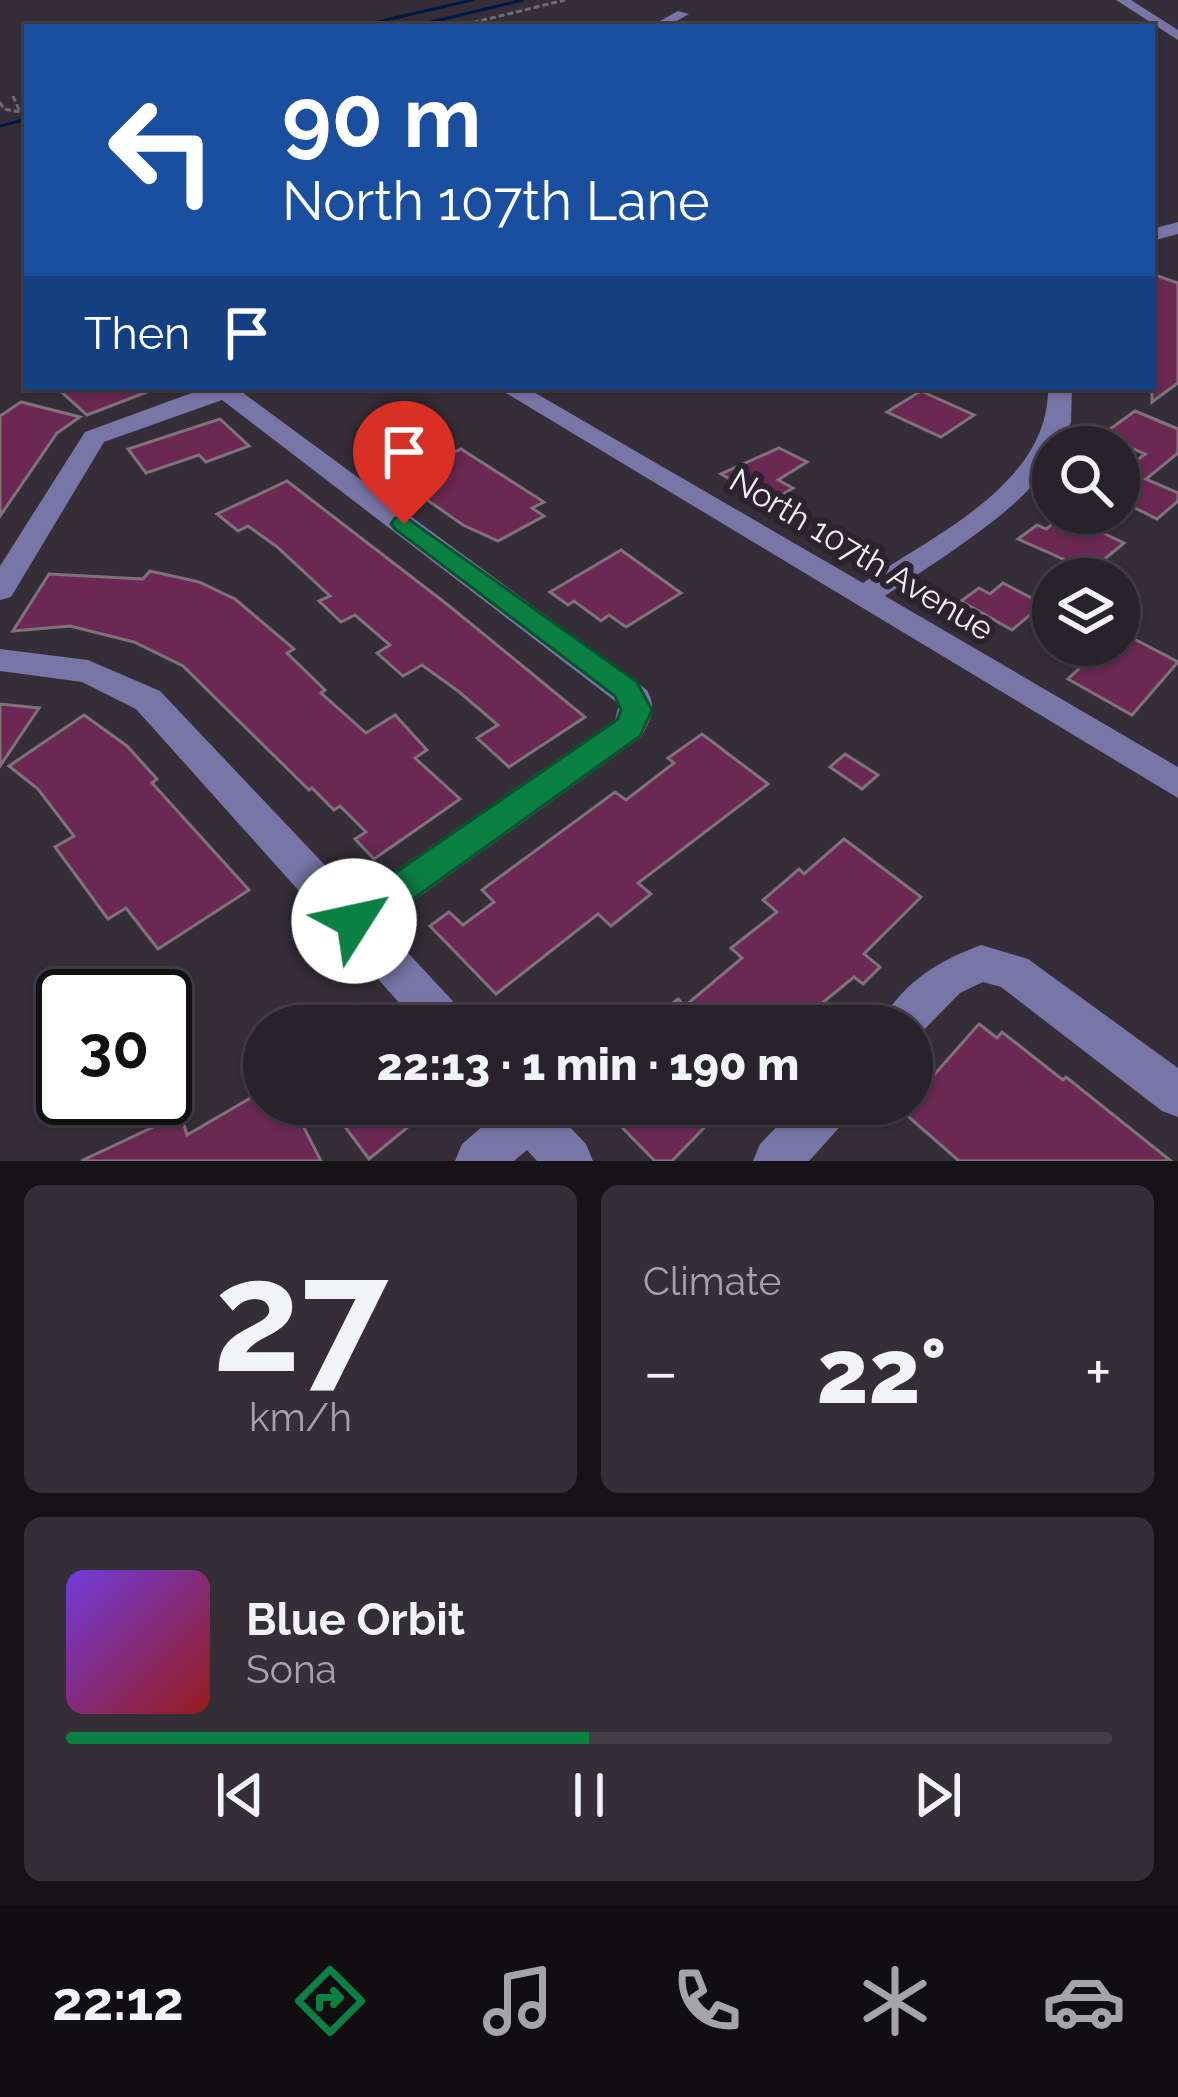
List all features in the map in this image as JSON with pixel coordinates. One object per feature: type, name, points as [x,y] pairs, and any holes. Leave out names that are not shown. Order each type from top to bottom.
[{"type":"street","points":[[1121,0],[1178,36]]},
{"type":"street","points":[[662,24],[683,14]]},
{"type":"street","points":[[0,590],[82,452],[102,433],[220,390]]},
{"type":"street","points":[[224,390],[627,689],[637,710],[629,728],[354,921]]},
{"type":"street","name":"North 107th Avenue","points":[[513,390],[1178,784]]},
{"type":"street","points":[[864,597],[1017,483],[1051,442],[1059,424],[1060,390]]},
{"type":"street","points":[[0,660],[88,671],[148,700],[429,1005]]},
{"type":"street","points":[[922,1005],[945,980],[981,963],[1013,972],[1178,1095]]},
{"type":"street","points":[[479,1161],[511,1125]]},
{"type":"street","points":[[537,1125],[569,1161]]},
{"type":"street","points":[[777,1161],[810,1125]]},
{"type":"path","points":[[467,24],[565,0]]},
{"type":"path","points":[[0,102],[4,110],[20,108]]},
{"type":"building","points":[[1155,275],[1178,283],[1178,383],[1152,402]]},
{"type":"building","points":[[59,390],[152,390],[87,415]]},
{"type":"building","points":[[921,391],[974,415],[941,437],[887,412]]},
{"type":"building","points":[[21,402],[80,417],[57,433],[0,516],[0,416]]},
{"type":"building","points":[[1135,411],[1178,429],[1178,453],[1146,479],[1178,493],[1178,501],[1157,519],[1140,510],[1140,458],[1145,454],[1140,452],[1140,426],[1114,426]]},
{"type":"building","points":[[220,419],[249,446],[206,462],[199,455],[146,473],[128,449]]},
{"type":"building","points":[[441,448],[450,454],[461,449],[544,502],[532,508],[544,516],[498,541],[463,525],[413,490],[397,469]]},
{"type":"building","points":[[779,448],[807,462],[778,480],[793,488],[770,502],[721,474]]},
{"type":"building","points":[[287,481],[585,717],[509,767],[477,738],[498,725],[422,665],[403,676],[377,653],[390,645],[355,615],[341,622],[319,601],[330,596],[276,546],[248,526],[238,531],[217,514]]},
{"type":"building","points":[[1032,529],[1032,534],[1105,534],[1124,543],[1106,558],[1061,558],[1018,539]]},
{"type":"building","points":[[621,550],[681,593],[626,627],[609,615],[601,621],[574,601],[568,605],[550,592]]},
{"type":"building","points":[[150,571],[199,582],[235,599],[294,649],[287,653],[325,690],[321,693],[366,733],[395,715],[427,750],[415,758],[460,799],[374,859],[355,839],[366,832],[340,806],[334,810],[309,790],[183,666],[134,642],[70,626],[13,631],[49,574],[143,579]]},
{"type":"building","points":[[1003,583],[1032,598],[1032,613],[1012,630],[961,601],[979,588],[990,594]]},
{"type":"building","points":[[1140,642],[1178,662],[1132,715],[1068,679],[1082,666],[1140,666]]},
{"type":"building","points":[[0,704],[39,708],[0,766]]},
{"type":"building","points":[[84,715],[127,746],[157,779],[152,783],[249,890],[158,949],[126,908],[108,919],[55,847],[74,836],[38,789],[9,766]]},
{"type":"building","points":[[702,734],[768,784],[638,883],[651,894],[611,926],[598,914],[496,994],[430,926],[449,912],[463,925],[494,902],[482,890],[615,792],[626,800],[674,763],[668,758]]},
{"type":"building","points":[[845,754],[878,775],[862,789],[830,767]]},
{"type":"building","points":[[844,839],[921,897],[864,954],[880,967],[863,984],[854,977],[820,1005],[686,1005],[742,958],[731,948],[777,912],[763,900],[799,869],[804,874]]},
{"type":"building","points":[[979,1024],[997,1038],[1002,1032],[1171,1161],[959,1161],[918,1125],[933,1125],[933,1076]]},
{"type":"building","points":[[243,1102],[243,1125],[303,1125],[321,1161],[81,1161],[158,1125],[184,1125],[187,1135]]},
{"type":"building","points":[[344,1125],[410,1125],[369,1159]]},
{"type":"building","points":[[620,1125],[707,1125],[672,1161],[655,1161]]},
{"type":"waterway","points":[[369,24],[472,0]]},
{"type":"waterway","points":[[423,24],[523,0]]},
{"type":"waterway","points":[[0,126],[24,120]]},
{"type":"route","points":[[354,921],[629,728],[637,710],[627,689],[404,524]]}]
